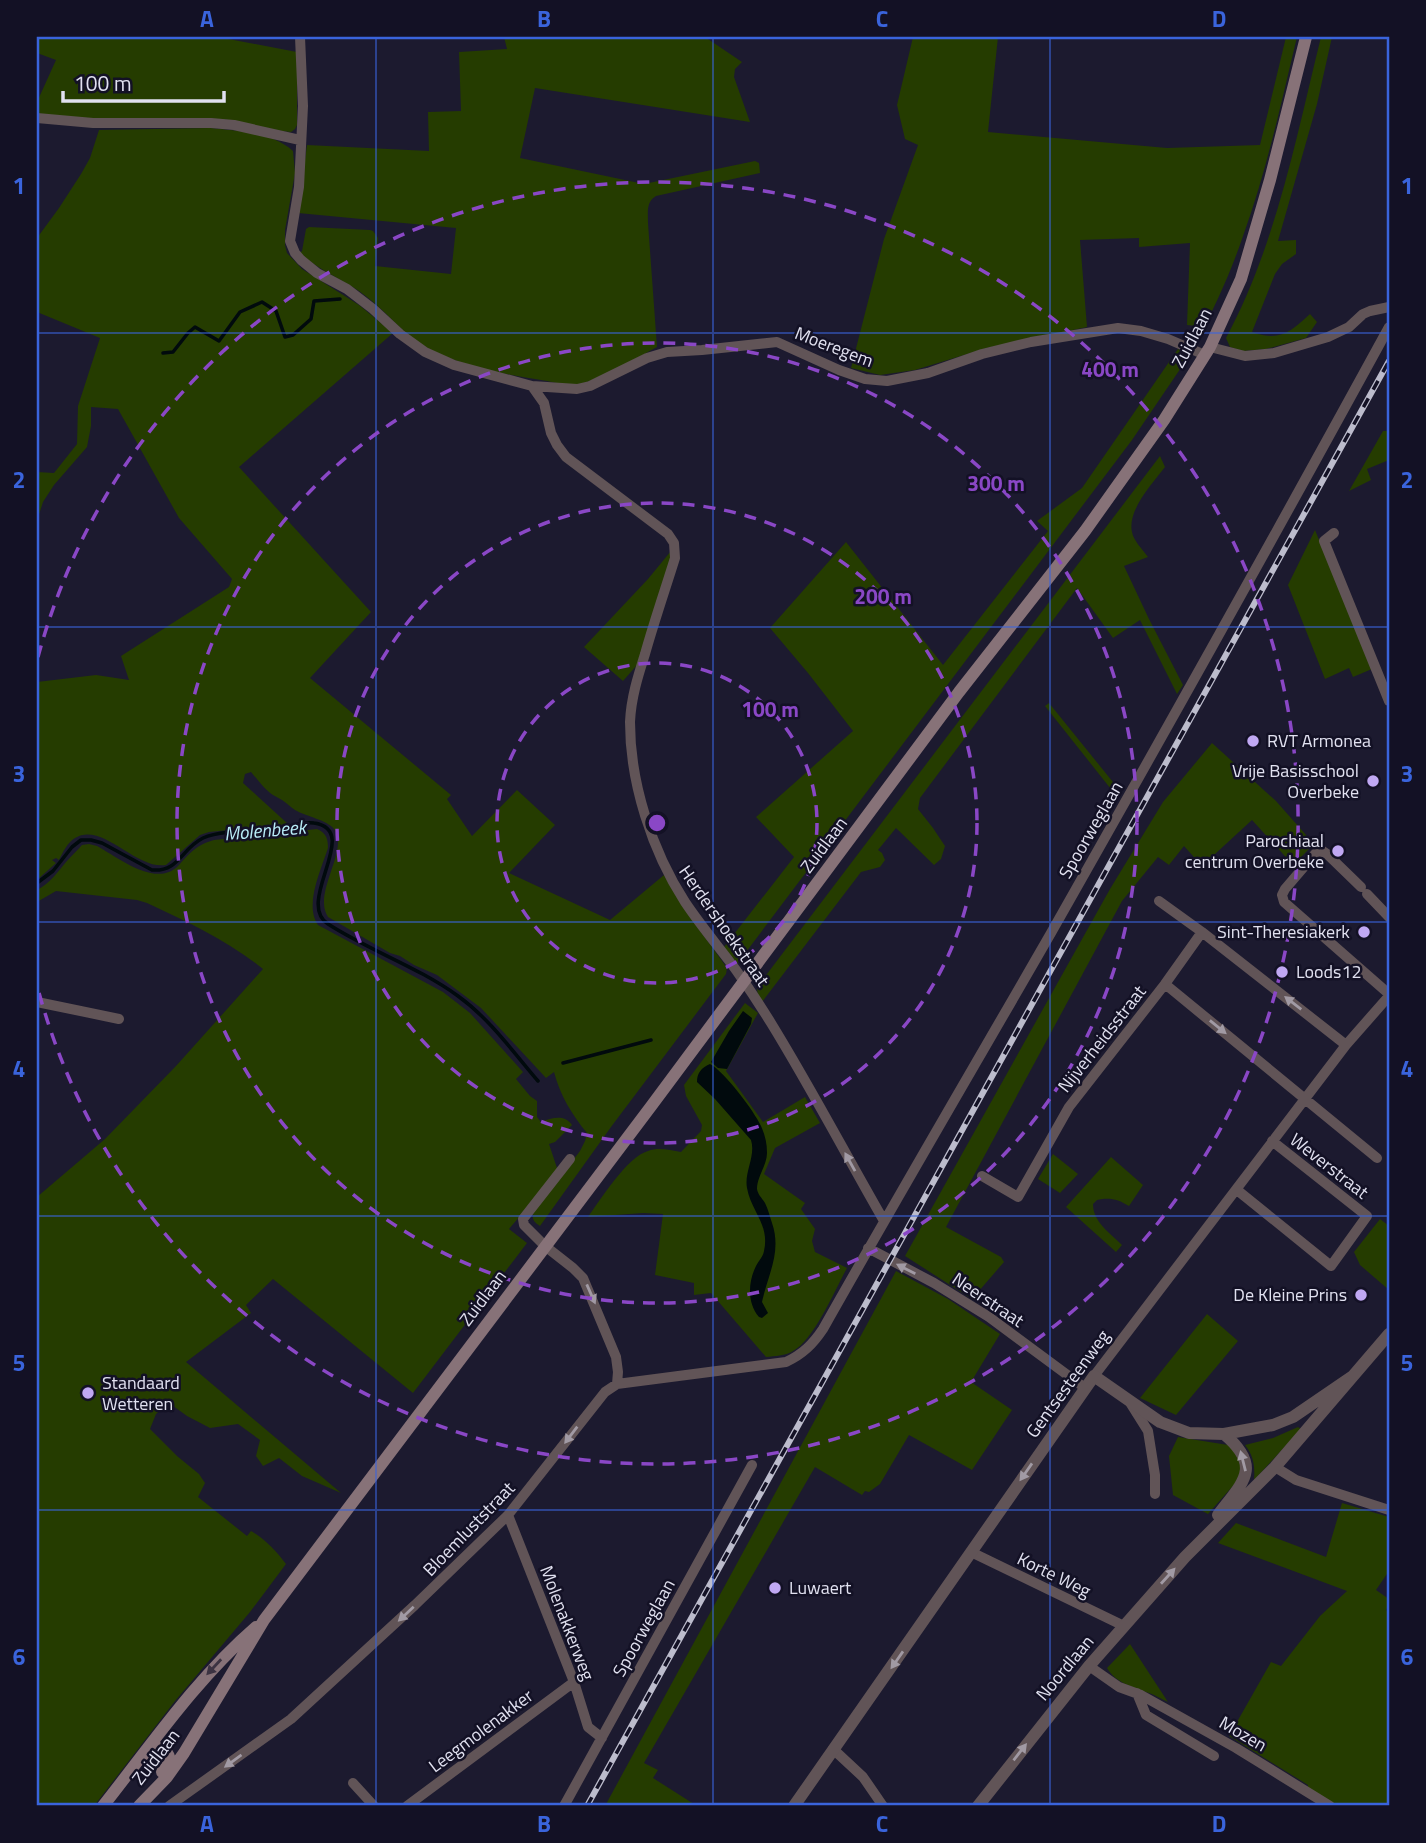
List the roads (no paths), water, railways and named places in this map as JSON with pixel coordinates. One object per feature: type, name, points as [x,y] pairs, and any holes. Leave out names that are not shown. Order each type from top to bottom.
[{"type":"main road","name":"Zuidlaan","points":[[139,1806],[167,1777],[184,1754],[264,1620],[960,692],[1085,531],[1164,420],[1207,351],[1241,279],[1270,180],[1306,37]]},
{"type":"main road","name":"Zuidlaan","points":[[103,1806],[210,1671],[264,1620]]},
{"type":"main road","name":"Zuidlaan","points":[[139,1806],[141,1797],[170,1761],[164,1749],[158,1748],[142,1756]]},
{"type":"street","points":[[300,37],[303,106],[299,187],[290,242],[292,247],[301,260],[317,273],[347,289],[425,352],[454,365],[532,386]]},
{"type":"street","points":[[37,118],[93,123],[211,123],[300,140]]},
{"type":"street","name":"Moeregem","points":[[532,386],[577,388],[606,379],[647,358],[667,352],[777,342],[866,379],[887,381],[928,373],[982,354],[1031,342],[1118,328],[1141,331],[1207,351],[1245,356],[1274,353],[1328,337],[1349,327],[1363,314],[1389,307]]},
{"type":"street","name":"Spoorweglaan","points":[[617,1384],[786,1362],[813,1344],[1232,614],[1389,327]]},
{"type":"street","name":"Herdershoekstraat","points":[[532,386],[544,404],[557,446],[566,457],[660,526],[674,543],[675,558],[633,693],[630,722],[639,793],[654,841],[668,873],[685,901],[744,981],[804,1078],[884,1221]]},
{"type":"street","points":[[1334,533],[1324,541],[1389,701]]},
{"type":"street","points":[[1389,917],[1321,850],[1315,853],[1282,895],[1284,902],[1389,995]]},
{"type":"street","points":[[1159,901],[1346,1045]]},
{"type":"street","points":[[1164,985],[1202,932]]},
{"type":"street","name":"Nijverheidsstraat","points":[[982,1176],[1018,1196],[1069,1107],[1164,985],[1377,1158]]},
{"type":"street","name":"Gentsesteenweg","points":[[794,1806],[1085,1388],[1305,1098],[1389,995]]},
{"type":"street","points":[[37,1002],[119,1018]]},
{"type":"street","name":"Weverstraat","points":[[1237,1190],[1331,1266],[1367,1216],[1272,1141]]},
{"type":"street","points":[[570,1159],[523,1219],[524,1225],[583,1278],[616,1357],[617,1384]]},
{"type":"street","name":"Neerstraat","points":[[868,1248],[934,1283],[989,1317],[1085,1388]]},
{"type":"street","name":"Noordlaan","points":[[978,1806],[1089,1666],[1185,1558],[1275,1467],[1389,1334]]},
{"type":"street","name":"Noordlaan","points":[[1094,1377],[1160,1422],[1189,1433],[1224,1434],[1273,1425],[1293,1417],[1353,1376]]},
{"type":"street","name":"Bloemluststraat","points":[[169,1806],[291,1719],[406,1615],[508,1515],[598,1400],[617,1384]]},
{"type":"street","points":[[1131,1403],[1148,1431],[1155,1494]]},
{"type":"street","name":"Noordlaan","points":[[1185,1558],[1244,1478],[1246,1470],[1242,1452],[1224,1434]]},
{"type":"street","name":"Spoorweglaan","points":[[564,1806],[752,1465]]},
{"type":"street","points":[[1275,1467],[1296,1480],[1389,1510]]},
{"type":"street","name":"Molenakkerweg","points":[[508,1515],[574,1682],[588,1727],[602,1738]]},
{"type":"street","name":"Korte Weg","points":[[971,1552],[1124,1626]]},
{"type":"street","name":"Mozen","points":[[1089,1666],[1119,1687],[1137,1693],[1236,1748],[1330,1806]]},
{"type":"street","name":"Leegmolenakker","points":[[407,1806],[574,1682]]},
{"type":"street","name":"Mozen","points":[[1137,1693],[1146,1715],[1214,1756]]},
{"type":"street","points":[[833,1749],[863,1777],[883,1806]]},
{"type":"street","points":[[352,1783],[374,1806]]},
{"type":"waterway","points":[[163,353],[173,352],[195,327],[219,341],[240,312],[262,302],[276,311],[285,337],[293,335],[311,319],[314,301],[340,299]]},
{"type":"waterway","name":"Molenbeek","points":[[37,883],[53,871],[81,840],[102,843],[152,870],[161,870],[174,864],[196,843],[211,835],[277,829],[300,823],[314,823],[327,828],[332,839],[331,852],[318,900],[320,914],[328,924],[427,976],[458,996],[491,1025],[538,1081]]},
{"type":"waterway","name":"Molenbeek","points":[[563,1063],[651,1040]]},
{"type":"railway","points":[[587,1806],[1389,361]]},
{"type":"place","name":"RVT Armonea","points":[[1253,741]]},
{"type":"place","name":"Vrije Basisschool Overbeke","points":[[1373,781]]},
{"type":"place","name":"Parochiaal centrum Overbeke","points":[[1338,851]]},
{"type":"place","name":"Sint-Theresiakerk","points":[[1364,932]]},
{"type":"place","name":"Loods12","points":[[1282,972]]},
{"type":"place","name":"De Kleine Prins","points":[[1361,1295]]},
{"type":"place","name":"Standaard Wetteren","points":[[88,1393]]},
{"type":"place","name":"Luwaert","points":[[775,1588]]}]
